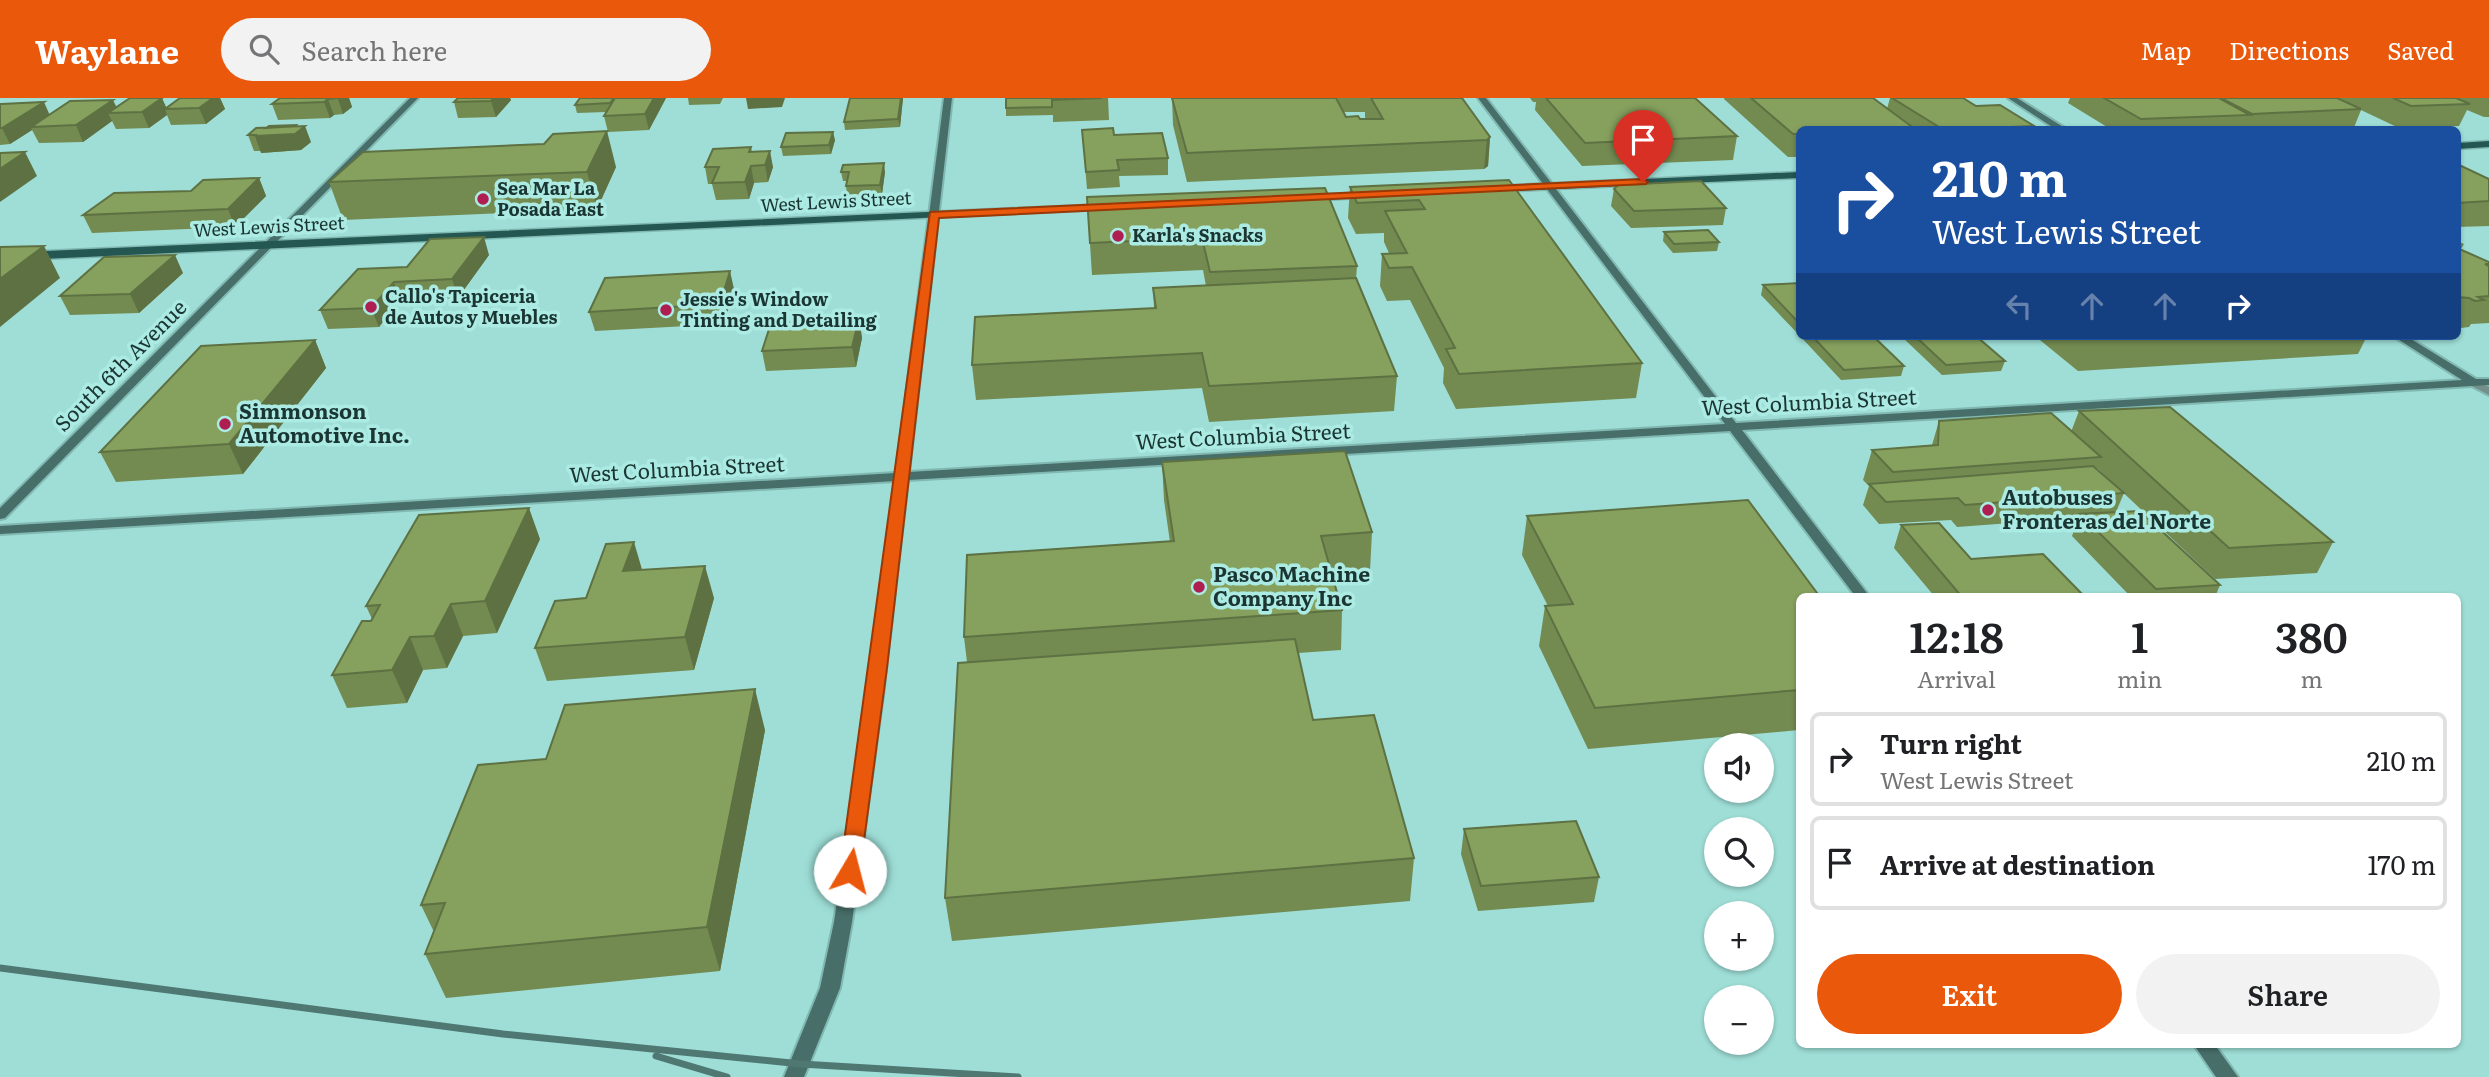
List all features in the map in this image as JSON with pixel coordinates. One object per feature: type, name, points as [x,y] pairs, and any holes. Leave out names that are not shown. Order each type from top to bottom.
[{"type":"main road","points":[[2461,146],[2489,145]]},
{"type":"main road","points":[[1476,190],[1796,175]]},
{"type":"main road","points":[[1295,198],[1378,195]]},
{"type":"main road","name":"West Lewis Street","points":[[0,257],[1128,206]]},
{"type":"street","name":"South 6th Avenue","points":[[0,516],[414,98]]},
{"type":"street","points":[[794,1077],[830,988],[842,922],[948,98]]},
{"type":"street","points":[[1482,98],[1860,593]]},
{"type":"street","points":[[2012,98],[2058,126]]},
{"type":"street","points":[[2404,340],[2489,392]]},
{"type":"street","name":"West Columbia Street","points":[[0,530],[2489,382]]},
{"type":"street","points":[[2206,1048],[2228,1077]]},
{"type":"building","points":[[130,98],[162,98],[142,112],[108,113]]},
{"type":"building","points":[[180,98],[213,98],[199,108],[165,109]]},
{"type":"building","points":[[280,98],[338,98],[324,102],[272,104]]},
{"type":"building","points":[[458,98],[494,98],[491,101],[454,102]]},
{"type":"building","points":[[580,98],[614,98],[610,103],[575,105]]},
{"type":"building","points":[[615,98],[654,98],[645,114],[604,116]]},
{"type":"building","points":[[850,98],[901,98],[898,119],[844,122]]},
{"type":"building","points":[[1006,98],[1052,98],[1052,107],[1006,108]]},
{"type":"building","points":[[1052,98],[1102,98],[1052,100]]},
{"type":"building","points":[[1172,98],[1336,98],[1346,117],[1383,119],[1371,98],[1462,98],[1490,137],[1487,140],[1187,153]]},
{"type":"building","points":[[1546,98],[1695,98],[1737,136],[1585,143]]},
{"type":"building","points":[[1751,98],[1873,98],[1911,126],[1796,126],[1796,134]]},
{"type":"building","points":[[1892,98],[1963,98],[1976,106],[2000,105],[2034,126],[1938,126]]},
{"type":"building","points":[[2104,98],[2219,98],[2250,115],[2141,119]]},
{"type":"building","points":[[2221,98],[2337,98],[2361,109],[2252,114]]},
{"type":"building","points":[[2393,98],[2456,98],[2470,104],[2411,106]]},
{"type":"building","points":[[113,100],[76,125],[31,127],[70,101]]},
{"type":"building","points":[[44,102],[2,128],[0,128],[0,104]]},
{"type":"building","points":[[269,126],[295,126],[266,128]]},
{"type":"building","points":[[305,126],[295,134],[248,135],[256,128]]},
{"type":"building","points":[[1113,128],[1114,135],[1162,133],[1168,158],[1117,160],[1119,170],[1086,172],[1082,130]]},
{"type":"building","points":[[607,131],[587,172],[329,182],[363,152],[544,144],[553,134]]},
{"type":"building","points":[[833,132],[829,145],[781,147],[786,133]]},
{"type":"building","points":[[751,147],[749,152],[770,151],[765,165],[751,166],[745,182],[712,183],[719,167],[705,167],[713,149]]},
{"type":"building","points":[[25,152],[0,169],[0,153]]},
{"type":"building","points":[[884,163],[880,185],[846,186],[849,172],[841,172],[843,165]]},
{"type":"building","points":[[2461,166],[2489,179],[2489,201],[2461,203]]},
{"type":"building","points":[[259,178],[228,209],[83,215],[114,193],[191,191],[203,180]]},
{"type":"building","points":[[1509,180],[1642,363],[1459,374],[1446,349],[1455,348],[1412,267],[1389,268],[1382,254],[1407,253],[1385,211],[1425,209],[1419,200],[1357,203],[1350,187]]},
{"type":"building","points":[[1701,181],[1726,208],[1634,211],[1614,189],[1618,185]]},
{"type":"building","points":[[1325,188],[1357,266],[1210,272],[1202,238],[1090,243],[1087,197]]},
{"type":"building","points":[[1708,230],[1719,242],[1674,244],[1664,232]]},
{"type":"building","points":[[484,237],[452,279],[394,282],[371,308],[320,310],[358,269],[407,267],[430,239]]},
{"type":"building","points":[[44,246],[0,279],[0,247]]},
{"type":"building","points":[[2461,250],[2489,262],[2485,264],[2489,266],[2489,296],[2478,297],[2484,300],[2475,301],[2461,297]]},
{"type":"building","points":[[175,255],[130,294],[60,296],[104,257]]},
{"type":"building","points":[[730,271],[720,304],[589,312],[605,278]]},
{"type":"building","points":[[1356,278],[1397,376],[1209,386],[1202,353],[972,365],[975,317],[1156,308],[1153,288]]},
{"type":"building","points":[[1796,283],[1796,320],[1763,285]]},
{"type":"building","points":[[859,319],[852,347],[762,351],[771,323]]},
{"type":"building","points":[[315,340],[229,444],[100,452],[201,346]]},
{"type":"building","points":[[1816,340],[1877,340],[1904,366],[1844,370]]},
{"type":"building","points":[[1919,340],[1981,340],[2005,361],[1946,365]]},
{"type":"building","points":[[2170,407],[2333,542],[2229,548],[2079,411]]},
{"type":"building","points":[[2051,413],[2101,457],[1893,472],[1872,450],[1938,445],[1939,421]]},
{"type":"building","name":"Pasco Machine Company Inc","points":[[1345,451],[1372,532],[1321,536],[1342,610],[964,637],[967,555],[1174,541],[1162,462]]},
{"type":"building","points":[[2093,466],[2124,493],[1965,505],[1958,498],[1886,502],[1869,484]]},
{"type":"building","points":[[1748,500],[1817,593],[1796,593],[1796,690],[1595,708],[1545,606],[1573,604],[1527,516]]},
{"type":"building","points":[[529,508],[485,601],[451,604],[434,636],[410,637],[392,670],[332,675],[362,621],[371,621],[380,605],[366,606],[419,515]]},
{"type":"building","points":[[2140,511],[2220,585],[2156,589],[2080,514]]},
{"type":"building","points":[[1939,523],[1971,559],[2043,554],[2081,593],[1959,593],[1901,525]]},
{"type":"building","points":[[634,542],[623,571],[705,566],[685,637],[535,648],[555,601],[586,598],[606,544]]},
{"type":"building","points":[[1295,639],[1313,720],[1374,715],[1414,858],[945,898],[958,663]]},
{"type":"building","points":[[755,689],[707,927],[425,954],[445,903],[421,905],[478,765],[546,759],[565,705]]},
{"type":"building","points":[[1576,821],[1599,877],[1481,886],[1464,829]]},
{"type":"railway","points":[[0,968],[503,1034],[801,1064],[1018,1077]]},
{"type":"railway","points":[[656,1056],[727,1077]]},
{"type":"place","name":"Sea Mar La Posada East","points":[[483,199]]},
{"type":"place","name":"Karla's Snacks","points":[[1118,236]]},
{"type":"place","name":"Callo's Tapiceria de Autos y Muebles","points":[[371,307]]},
{"type":"place","name":"Jessie's Window Tinting and Detailing","points":[[666,310]]},
{"type":"place","name":"Simmonson Automotive Inc.","points":[[225,424]]},
{"type":"place","name":"Autobuses Fronteras del Norte","points":[[1988,510]]},
{"type":"place","name":"Pasco Machine Company Inc","points":[[1199,587]]},
{"type":"route","points":[[850,871],[934,215],[1643,182]]}]
